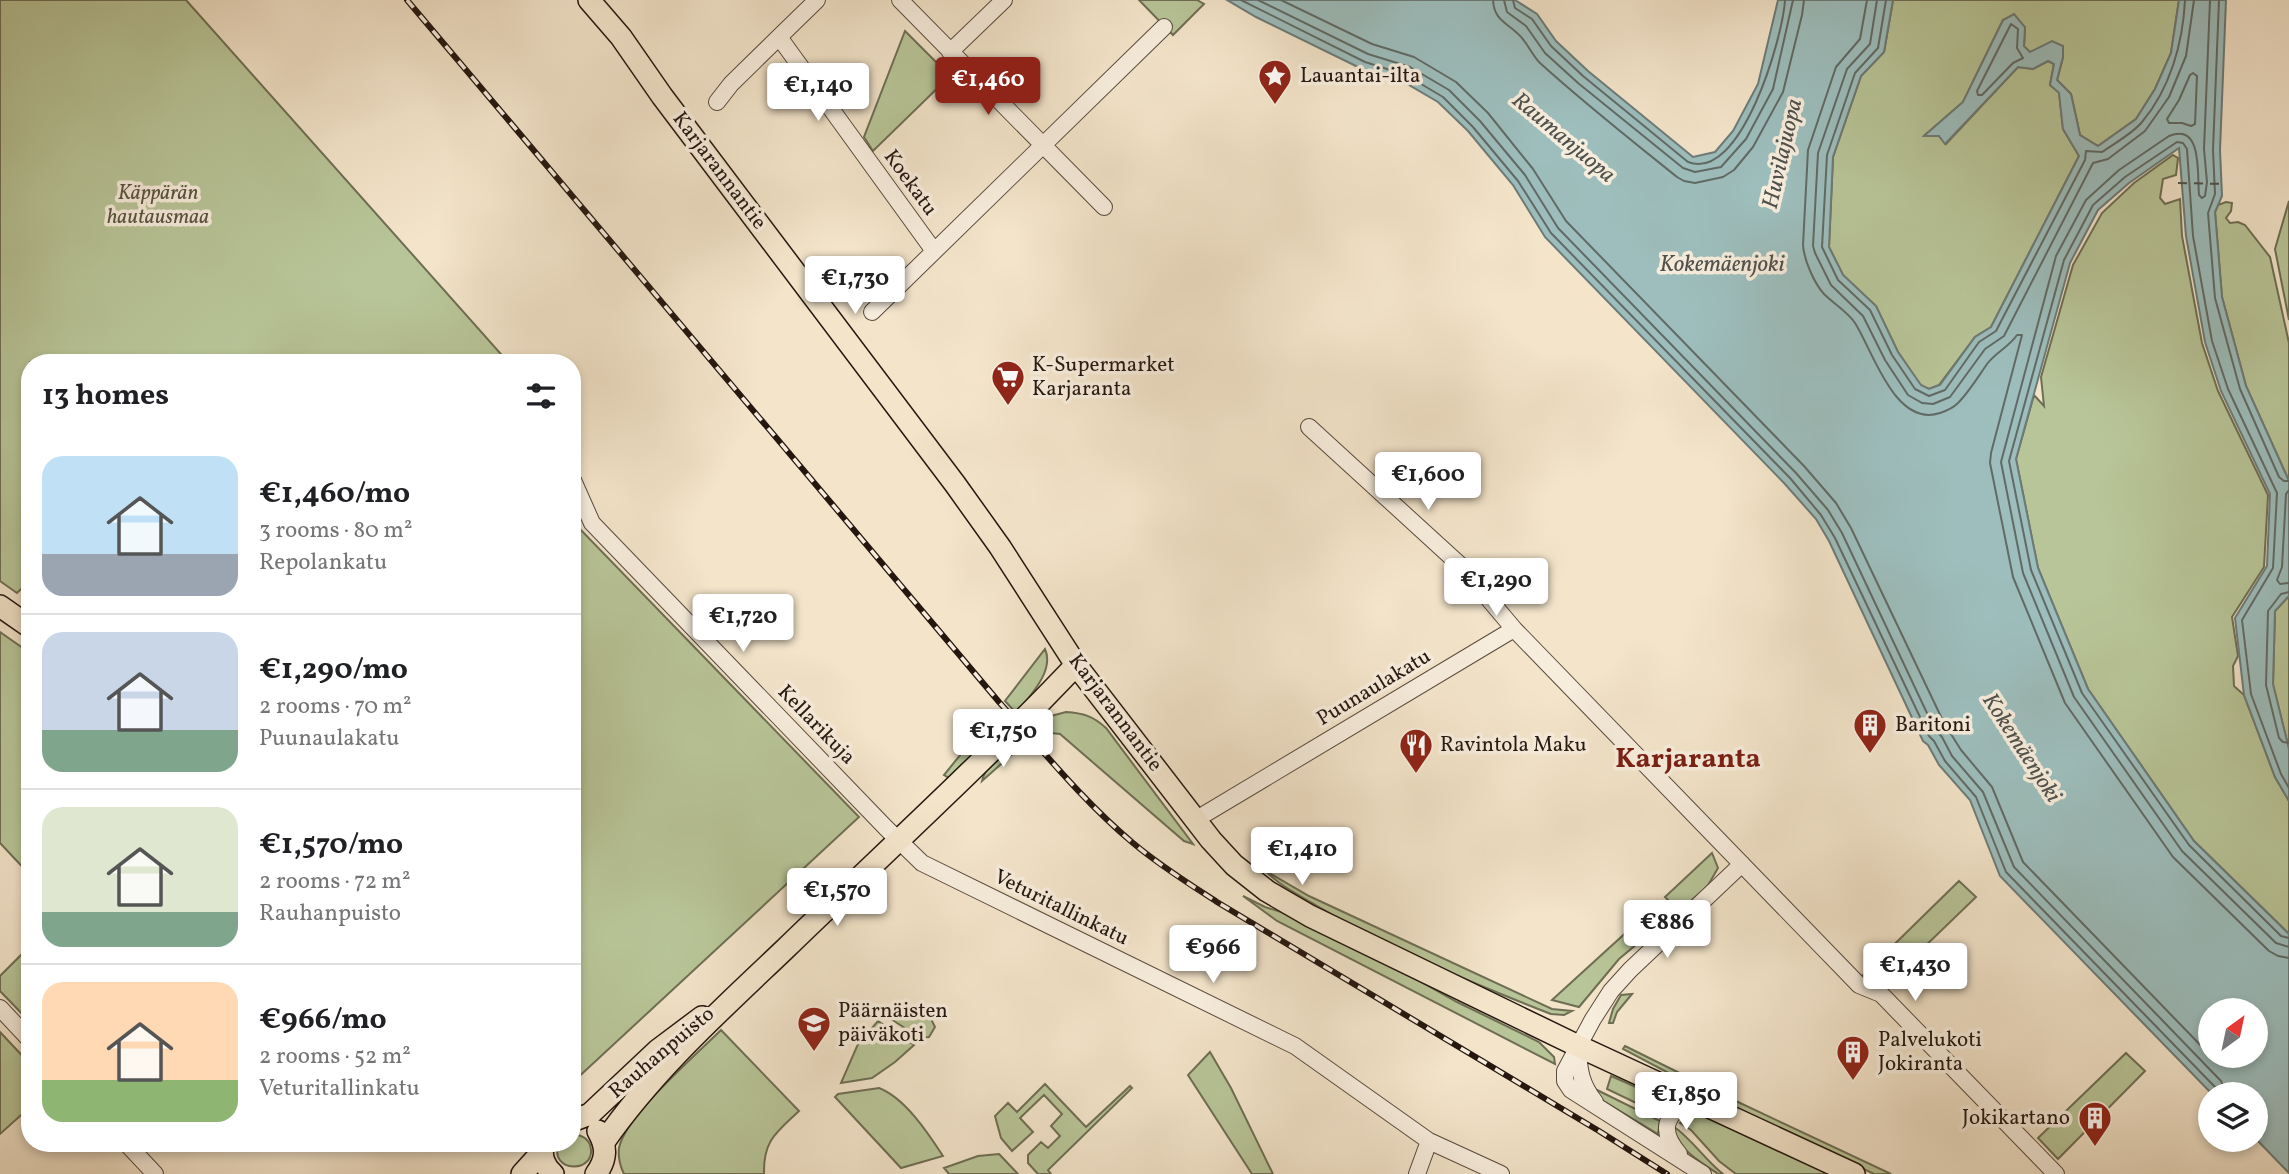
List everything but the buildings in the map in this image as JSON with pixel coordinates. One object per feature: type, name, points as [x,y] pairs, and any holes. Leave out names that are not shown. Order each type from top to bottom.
[{"type":"main road","name":"Karjarannantie","points":[[589,0],[621,37],[662,96],[955,484],[1059,635],[1076,665],[1195,820],[1234,864],[1267,891],[1310,916],[1578,1046],[1854,1174]]},
{"type":"main road","points":[[0,606],[21,621]]},
{"type":"main road","name":"Rauhanpuisto","points":[[604,1142],[640,1094],[746,986],[1019,724],[1076,665]]},
{"type":"main road","name":"Rauhanpuisto","points":[[581,1117],[590,1114],[679,1033],[746,986]]},
{"type":"main road","points":[[581,1121],[598,1131],[604,1142],[605,1156],[601,1172]]},
{"type":"main road","points":[[523,1174],[539,1152]]},
{"type":"main road","points":[[542,1152],[544,1164],[553,1174]]},
{"type":"street","points":[[717,102],[731,83],[817,0]]},
{"type":"street","points":[[900,0],[1104,207]]},
{"type":"street","points":[[950,52],[1004,0]]},
{"type":"street","points":[[872,312],[1164,27]]},
{"type":"street","name":"Koekatu","points":[[779,37],[934,251]]},
{"type":"street","points":[[1309,427],[1460,565],[1514,629],[1859,985],[1881,994],[2056,1174]]},
{"type":"street","name":"Kellarikuja","points":[[581,498],[592,523],[898,840]]},
{"type":"street","name":"Puunaulakatu","points":[[1195,820],[1514,629]]},
{"type":"street","name":"Veturitallinkatu","points":[[898,840],[922,863],[944,875],[1295,1046],[1429,1141],[1501,1174]]},
{"type":"street","points":[[1703,1174],[1571,1090],[1565,1081],[1564,1071],[1601,1005],[1630,970],[1742,864]]},
{"type":"street","points":[[0,1008],[21,1030]]},
{"type":"street","points":[[1688,1164],[1668,1138],[1667,1121],[1676,1109],[1690,1098]]},
{"type":"street","points":[[1417,1174],[1429,1141]]},
{"type":"street","points":[[134,1152],[155,1174]]},
{"type":"green space","name":"Käppärän hautausmaa","points":[[0,0],[186,0],[501,354],[21,354],[21,589],[17,593],[0,581]]},
{"type":"green space","points":[[1139,0],[1197,0],[1204,4],[1173,35]]},
{"type":"green space","points":[[1893,0],[2179,0],[2171,53],[2155,89],[2136,119],[2098,146],[2080,135],[2071,94],[2057,80],[2063,57],[2030,52],[2024,47],[2025,27],[2003,20],[1963,102],[1925,135],[1939,136],[1946,144],[2018,67],[2033,69],[2048,61],[2054,64],[2050,85],[2059,92],[2063,129],[2079,156],[1991,327],[1975,337],[1939,385],[1929,389],[1921,386],[1898,352],[1876,306],[1843,275],[1829,247],[1833,157],[1861,76],[1884,52]]},
{"type":"green space","points":[[905,31],[950,76],[873,151],[864,137]]},
{"type":"green space","points":[[2173,155],[2178,158],[2176,175],[2163,179],[2160,198],[2165,204],[2180,199],[2182,236],[2202,343],[2218,391],[2268,495],[2264,567],[2232,617],[2238,656],[2233,666],[2234,686],[2244,695],[2275,777],[2289,801],[2289,934],[2194,841],[2088,689],[2038,568],[2016,459],[2034,395],[2044,406],[2041,377],[2073,265],[2102,213],[2134,183]]},
{"type":"green space","points":[[2289,201],[2289,320],[2275,249]]},
{"type":"green space","points":[[2232,203],[2226,218],[2230,223],[2245,225],[2270,257],[2289,343],[2289,481],[2246,386],[2222,297],[2215,212],[2218,205]]},
{"type":"green space","points":[[581,530],[859,817],[581,1075]]},
{"type":"green space","points":[[2289,596],[2289,749],[2273,685],[2275,611]]},
{"type":"green space","points":[[0,632],[21,647],[21,865],[0,843]]},
{"type":"green space","points":[[1045,649],[1047,666],[1044,675],[1016,713],[1005,701]]},
{"type":"green space","points":[[995,712],[1005,724],[949,778],[944,775]]},
{"type":"green space","points":[[1066,712],[1088,716],[1106,728],[1193,844],[1184,841],[1060,734],[1042,732],[1036,735],[1033,731],[1051,716]]},
{"type":"green space","points":[[1023,738],[1026,742],[982,781],[988,768]]},
{"type":"green space","points":[[1712,853],[1718,868],[1707,887],[1679,911],[1665,897]]},
{"type":"green space","points":[[1266,871],[1309,896],[1552,1009],[1572,1011],[1564,1015],[1551,1014],[1433,965],[1347,923],[1291,890]]},
{"type":"green space","points":[[1959,881],[1976,897],[1888,982],[1862,976]]},
{"type":"green space","points":[[1243,896],[1393,966],[1457,1002],[1539,1042],[1554,1057],[1555,1064],[1277,921]]},
{"type":"green space","points":[[1653,908],[1661,916],[1661,924],[1619,959],[1579,1007],[1552,1000]]},
{"type":"green space","points":[[21,955],[21,1013],[0,991],[0,976]]},
{"type":"green space","points":[[1632,994],[1617,1012],[1613,1023],[1609,1023],[1621,995]]},
{"type":"green space","points":[[915,1012],[931,1019],[935,1027],[929,1037],[920,1038],[888,1017]]},
{"type":"green space","points":[[878,1021],[914,1045],[872,1078],[841,1083],[858,1044]]},
{"type":"green space","points":[[721,1030],[799,1111],[778,1131],[769,1145],[764,1174],[624,1174],[619,1148],[634,1119],[663,1086]]},
{"type":"green space","points":[[0,1032],[21,1054],[21,1115],[0,1134]]},
{"type":"green space","points":[[1625,1046],[1891,1174],[1874,1174],[1716,1098],[1623,1049]]},
{"type":"green space","points":[[1210,1052],[1231,1088],[1273,1174],[1252,1174],[1188,1075]]},
{"type":"green space","points":[[2126,1053],[2145,1071],[2058,1159],[2038,1138]]},
{"type":"green space","points":[[1611,1076],[1670,1102],[1661,1115],[1607,1089]]},
{"type":"green space","points":[[1045,1084],[1086,1127],[1130,1086],[1132,1088],[1048,1170],[1051,1174],[1038,1174],[1028,1163],[1028,1155],[1041,1142],[1048,1148],[1060,1136],[1051,1126],[1062,1114],[1044,1095],[1020,1118],[1033,1132],[1012,1151],[1001,1138],[995,1116],[1008,1103],[1017,1112]]},
{"type":"green space","points":[[879,1088],[907,1108],[943,1156],[901,1168],[835,1097],[838,1094]]},
{"type":"green space","points":[[1593,1088],[1660,1121],[1658,1134],[1602,1100]]},
{"type":"green space","points":[[1698,1115],[1719,1121],[1833,1174],[1736,1174],[1719,1161],[1691,1130],[1680,1123],[1689,1116]]},
{"type":"green space","points":[[1673,1126],[1723,1174],[1718,1174],[1690,1154],[1679,1142]]},
{"type":"green space","points":[[581,1136],[590,1145],[591,1155],[581,1165],[573,1166],[566,1165],[557,1153],[581,1152]]},
{"type":"green space","points":[[999,1154],[1018,1174],[949,1174],[944,1168],[978,1156]]},
{"type":"water","name":"Kokemäenjoki","points":[[1227,0],[1515,0],[1537,14],[1556,41],[1588,71],[1693,157],[1715,152],[1733,131],[1758,84],[1778,0],[1893,0],[1884,52],[1861,76],[1833,157],[1829,247],[1843,275],[1876,306],[1898,352],[1921,385],[1929,389],[1940,385],[1975,337],[1991,327],[2079,156],[2063,129],[2059,93],[2050,85],[2054,64],[2048,61],[2033,69],[2018,67],[1945,144],[1939,136],[1924,136],[1963,102],[2003,20],[2014,14],[2025,27],[2024,46],[2030,52],[2052,41],[2063,46],[2057,80],[2071,94],[2080,135],[2098,146],[2136,119],[2155,89],[2171,53],[2179,0],[2226,0],[2220,150],[2222,196],[2215,212],[2222,297],[2246,386],[2289,481],[2289,596],[2275,611],[2273,684],[2289,749],[2289,801],[2275,777],[2244,695],[2235,618],[2267,566],[2270,494],[2221,391],[2205,342],[2186,236],[2179,148],[2129,183],[2098,210],[2070,263],[2016,459],[2038,568],[2088,689],[2194,841],[2289,934],[2289,1173],[2268,1151],[2268,1082],[2200,1082],[2000,876],[1970,800],[1939,765],[1923,741],[1829,541],[1816,519],[1545,237],[1513,185],[1468,131],[1438,102],[1402,81],[1362,69]]},
{"type":"ferry route","points":[[2178,183],[2225,184]]},
{"type":"railway","points":[[407,0],[999,702],[1063,775],[1115,827],[1153,859],[1217,902],[1667,1174]]},
{"type":"place","name":"Lauantai-ilta","points":[[1275,106]]},
{"type":"place","name":"K-Supermarket Karjaranta","points":[[1008,407]]},
{"type":"place","name":"Baritoni","points":[[1870,755]]},
{"type":"place","name":"Ravintola Maku","points":[[1416,775]]},
{"type":"place","name":"Päärnäisten päiväkoti","points":[[814,1053]]},
{"type":"place","name":"Palvelukoti Jokiranta","points":[[1853,1082]]},
{"type":"place","name":"Jokikartano","points":[[2095,1148]]},
{"type":"district","name":"Karjaranta","points":[[1688,759]]},
{"type":"water label","name":"Raumanjuopa","points":[[1563,138]]},
{"type":"water label","name":"Huvilajuopa","points":[[1783,154]]}]
